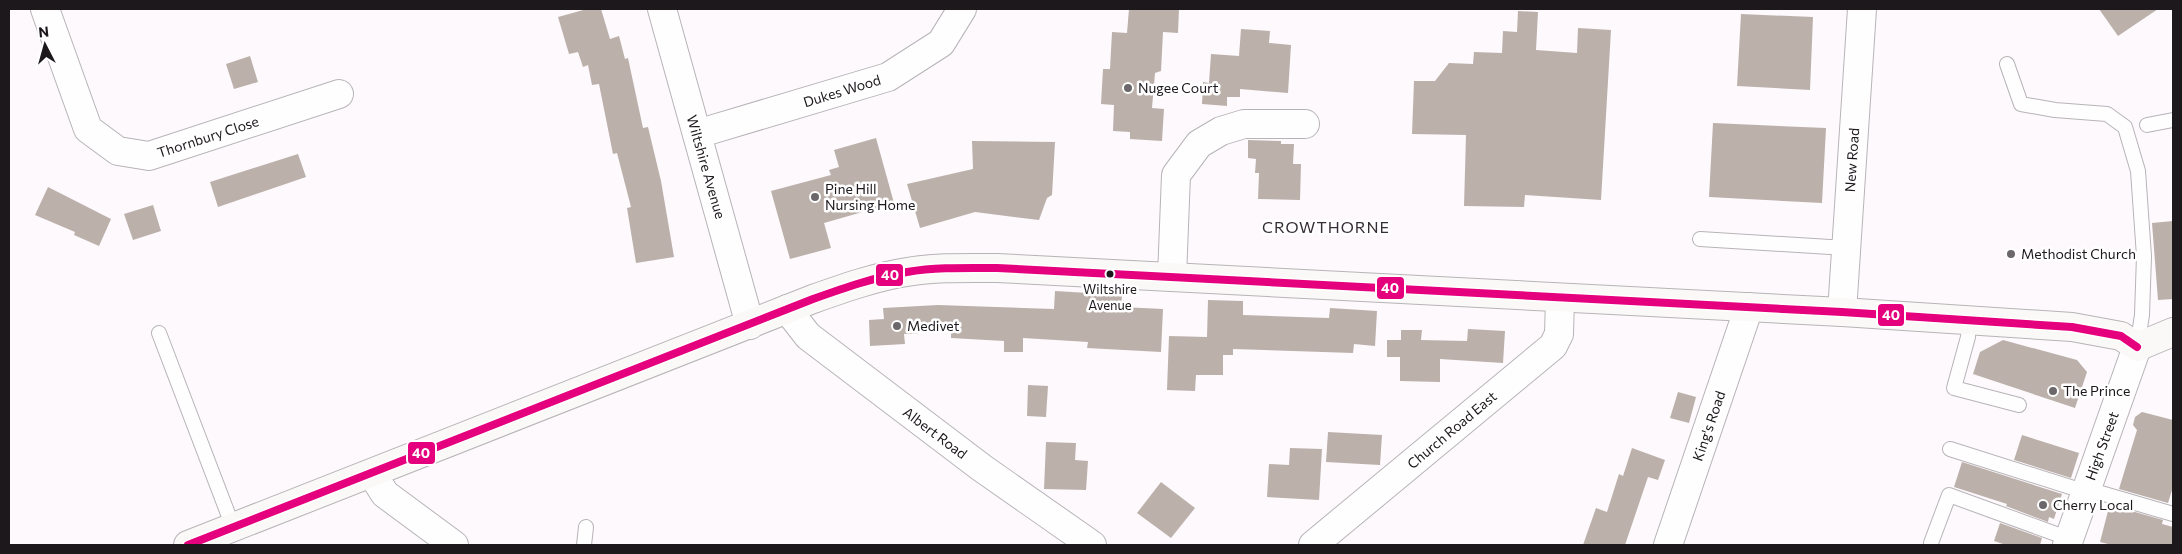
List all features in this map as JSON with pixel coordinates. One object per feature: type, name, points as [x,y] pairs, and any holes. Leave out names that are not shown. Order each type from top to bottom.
[{"type":"main road","points":[[188,545],[787,309],[852,285],[908,272],[997,268],[1842,312],[2072,328],[2121,336],[2137,347],[2173,332]]},
{"type":"street","name":"Thornbury Close","points":[[45,9],[88,129],[118,151],[148,156],[339,94]]},
{"type":"street","name":"Wiltshire Avenue","points":[[662,9],[750,325]]},
{"type":"street","name":"Dukes Wood","points":[[697,134],[888,77],[941,43],[962,9]]},
{"type":"street","name":"New Road","points":[[1842,312],[1862,9]]},
{"type":"street","points":[[1172,277],[1176,175],[1199,144],[1221,131],[1244,124],[1305,124]]},
{"type":"street","name":"Church Road East","points":[[1313,545],[1553,346],[1559,334],[1560,298]]},
{"type":"street","name":"King's Road","points":[[1668,545],[1749,307]]},
{"type":"street","name":"Albert Road","points":[[787,309],[808,336],[982,468],[1092,545]]},
{"type":"street","name":"High Street","points":[[2068,542],[2137,347]]},
{"type":"street","points":[[372,474],[385,494],[454,545]]},
{"type":"lane","points":[[2006,64],[2021,104],[2055,110],[2107,114],[2125,127],[2138,171],[2144,256],[2142,315],[2137,347]]},
{"type":"lane","points":[[2147,125],[2173,120]]},
{"type":"lane","points":[[1700,239],[1846,248]]},
{"type":"lane","points":[[1968,322],[1968,337],[1954,388],[2019,405]]},
{"type":"lane","points":[[159,333],[233,527]]},
{"type":"lane","points":[[1950,449],[2173,514]]},
{"type":"lane","points":[[1931,543],[1949,495],[2068,542]]},
{"type":"lane","points":[[584,545],[586,528]]},
{"type":"building","points":[[587,9],[601,9],[610,39],[619,36],[625,59],[628,58],[643,128],[648,127],[661,181],[674,257],[636,263],[627,208],[631,207],[617,153],[613,154],[599,84],[592,85],[588,65],[583,67],[578,52],[569,54],[558,17]]},
{"type":"building","name":"Nugee Court","points":[[1129,9],[1179,9],[1178,33],[1163,32],[1161,71],[1155,73],[1152,108],[1164,109],[1162,141],[1130,139],[1130,132],[1113,131],[1114,105],[1101,104],[1103,69],[1110,69],[1112,32],[1127,33]]},
{"type":"building","points":[[2099,9],[2158,9],[2118,36]]},
{"type":"building","points":[[1518,11],[1538,12],[1536,50],[1577,53],[1578,28],[1611,30],[1601,200],[1525,195],[1524,207],[1464,206],[1466,135],[1412,134],[1414,81],[1435,81],[1449,63],[1473,64],[1474,52],[1502,53],[1503,31],[1517,32]]},
{"type":"building","points":[[1741,14],[1813,17],[1810,90],[1737,86]]},
{"type":"building","name":"Nugee Court","points":[[1241,29],[1270,31],[1269,43],[1291,45],[1288,93],[1240,89],[1240,97],[1227,97],[1227,106],[1202,104],[1203,82],[1209,83],[1211,54],[1239,56]]},
{"type":"building","points":[[250,56],[258,82],[234,89],[226,64]]},
{"type":"building","points":[[1713,123],[1826,128],[1822,203],[1709,197]]},
{"type":"building","name":"Pine Hill Nursing Home","points":[[876,138],[894,203],[824,223],[831,248],[790,259],[771,191],[831,175],[829,170],[839,167],[834,150]]},
{"type":"building","points":[[1248,140],[1281,141],[1281,144],[1294,144],[1293,164],[1301,164],[1300,200],[1258,199],[1259,173],[1255,173],[1256,159],[1248,158]]},
{"type":"building","points":[[972,141],[1055,142],[1052,195],[1047,198],[1039,220],[975,212],[920,228],[907,184],[973,169]]},
{"type":"building","points":[[298,154],[306,177],[218,207],[210,182]]},
{"type":"building","points":[[48,187],[111,219],[99,246],[74,235],[75,232],[35,215]]},
{"type":"building","points":[[153,205],[161,231],[133,240],[124,214]]},
{"type":"building","points":[[2173,221],[2173,299],[2158,300],[2152,223]]},
{"type":"building","points":[[1055,291],[1122,295],[1121,307],[1163,309],[1161,352],[1087,348],[1088,342],[1023,338],[1023,352],[1004,352],[1004,341],[951,338],[951,331],[904,334],[905,344],[870,346],[869,320],[884,319],[883,308],[938,305],[1054,309]]},
{"type":"building","points":[[1208,300],[1243,301],[1243,315],[1329,318],[1330,308],[1377,311],[1375,346],[1354,344],[1353,353],[1233,349],[1233,355],[1223,355],[1223,375],[1196,375],[1195,391],[1167,390],[1169,336],[1207,337]]},
{"type":"building","points":[[1468,329],[1505,331],[1503,363],[1440,359],[1440,382],[1400,381],[1400,357],[1387,357],[1387,340],[1401,340],[1401,330],[1422,330],[1421,340],[1467,341]]},
{"type":"building","name":"The Prince","points":[[2003,340],[2077,360],[2087,372],[2075,408],[1973,374],[1980,352]]},
{"type":"building","points":[[1028,385],[1048,386],[1046,417],[1027,416]]},
{"type":"building","points":[[1678,392],[1696,397],[1689,423],[1670,418]]},
{"type":"building","points":[[2142,412],[2173,420],[2173,487],[2168,503],[2119,489],[2137,430],[2133,425],[2135,417]]},
{"type":"building","points":[[1328,432],[1382,435],[1380,465],[1326,462]]},
{"type":"building","points":[[2022,435],[2079,453],[2071,478],[2014,460]]},
{"type":"building","points":[[1046,442],[1076,443],[1075,460],[1088,461],[1086,490],[1044,489]]},
{"type":"building","points":[[1290,448],[1322,449],[1319,500],[1267,497],[1269,464],[1289,465]]},
{"type":"building","points":[[1632,448],[1665,460],[1658,480],[1648,477],[1625,545],[1583,545],[1596,508],[1607,512],[1619,474],[1623,476]]},
{"type":"building","points":[[1962,462],[2062,494],[2054,519],[2049,517],[2048,522],[2006,506],[2007,504],[1954,487]]},
{"type":"building","points":[[1161,482],[1195,508],[1171,538],[1137,513]]},
{"type":"building","points":[[2114,506],[2163,520],[2162,524],[2173,527],[2173,545],[2112,545],[2100,542],[2108,511],[2112,512]]},
{"type":"building","points":[[2000,523],[2042,538],[2040,545],[2006,545],[1994,541]]},
{"type":"transit line","name":"40","points":[[188,545],[813,299],[871,280],[918,270],[997,268],[1842,312],[2072,327],[2121,336],[2137,347]]},
{"type":"place","name":"Nugee Court","points":[[1128,88]]},
{"type":"place","name":"Pine Hill Nursing Home","points":[[815,197]]},
{"type":"place","name":"Methodist Church","points":[[2011,254]]},
{"type":"place","name":"Wiltshire Avenue","points":[[1110,274]]},
{"type":"place","name":"Medivet","points":[[897,326]]},
{"type":"place","name":"The Prince","points":[[2053,391]]},
{"type":"place","name":"Cherry Local","points":[[2043,505]]},
{"type":"district","name":"CROWTHORNE","points":[[1326,227]]}]
